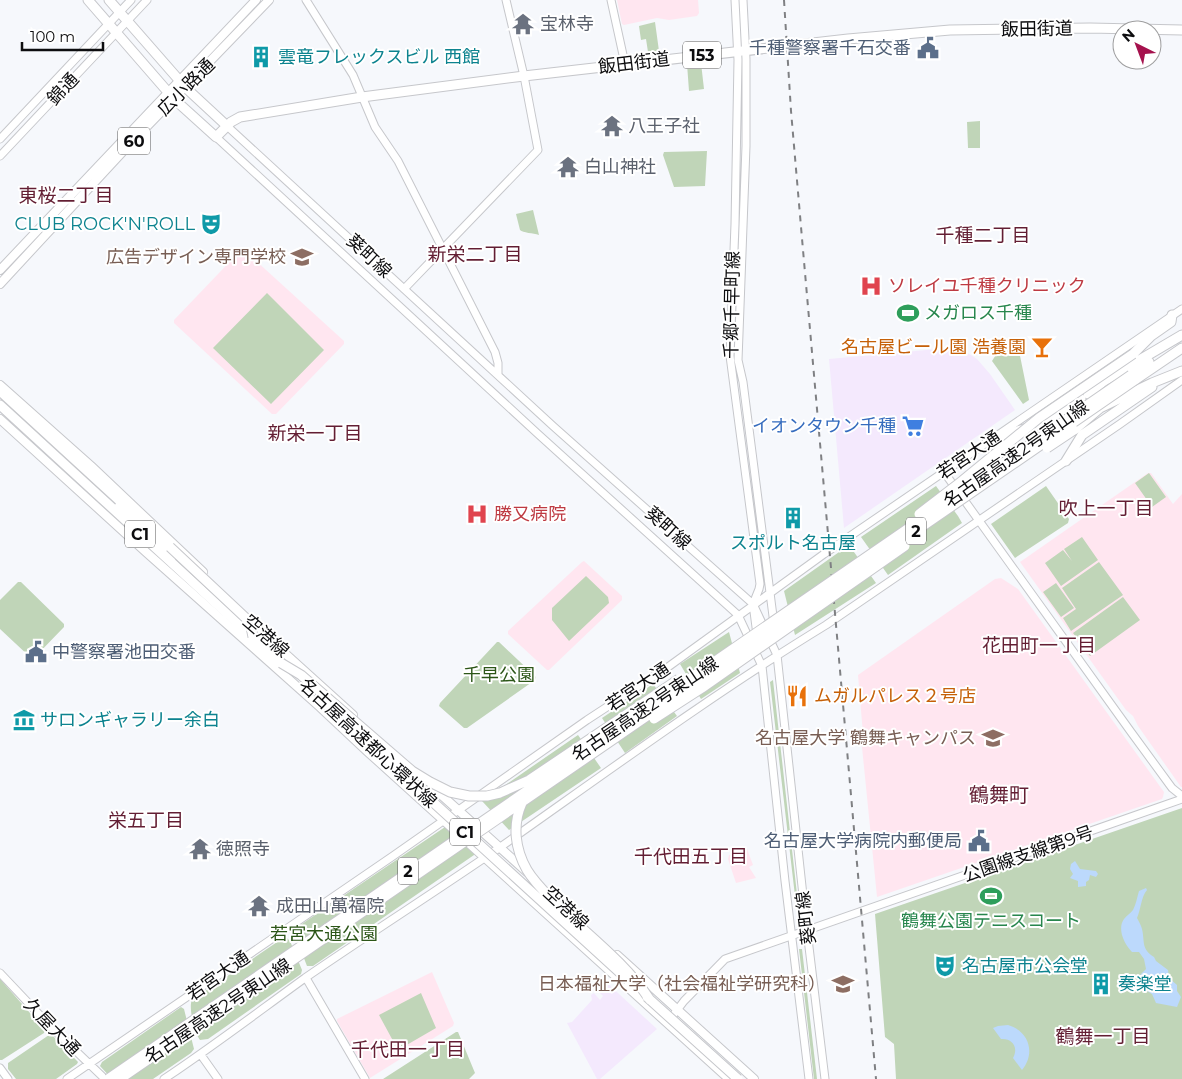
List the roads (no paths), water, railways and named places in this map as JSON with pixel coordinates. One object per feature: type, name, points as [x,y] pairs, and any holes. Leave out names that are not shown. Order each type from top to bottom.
[{"type":"highway","points":[[88,0],[172,96],[216,137]]},
{"type":"highway","points":[[109,0],[183,84],[227,126]]},
{"type":"highway","name":"飯田街道","points":[[216,137],[240,117],[362,97],[524,76],[839,40],[950,30],[1090,28],[1182,30]]},
{"type":"highway","points":[[281,663],[301,675],[422,778],[450,792],[477,796],[500,793],[512,789],[529,780],[616,720],[709,663],[851,565],[952,489],[1039,418],[1133,354],[1151,336],[1171,322],[1172,315]]},
{"type":"highway","points":[[992,439],[1047,422],[1104,381],[1182,336]]},
{"type":"highway","name":"名古屋高速2号東山線","points":[[120,1079],[1044,446],[1182,340]]},
{"type":"highway","name":"名古屋高速2号東山線","points":[[106,1079],[851,565],[1133,377],[1182,348]]},
{"type":"highway","points":[[650,1000],[628,972],[546,894],[528,872],[516,839],[517,819],[522,804],[532,790],[560,770],[642,726],[681,702],[861,578],[919,532],[1044,446],[1074,430],[1100,408],[1180,368]]},
{"type":"highway","points":[[1066,461],[1082,435],[1158,383]]},
{"type":"highway","points":[[0,393],[250,622],[254,637]]},
{"type":"highway","name":"名古屋高速都心環状線","points":[[0,405],[738,1079]]},
{"type":"main road","name":"広小路通","points":[[0,284],[183,84],[256,0]]},
{"type":"main road","name":"広小路通","points":[[183,84],[270,0]]},
{"type":"main road","name":"広小路通","points":[[0,270],[172,96]]},
{"type":"main road","points":[[0,385],[90,466],[218,587],[220,596]]},
{"type":"main road","name":"空港線","points":[[0,393],[157,542],[284,651],[754,1079]]},
{"type":"main road","name":"空港線","points":[[0,419],[729,1079]]},
{"type":"street","name":"錦通","points":[[0,139],[131,0]]},
{"type":"street","name":"錦通","points":[[1,153],[147,0]]},
{"type":"street","points":[[306,0],[353,75],[375,127],[398,161],[495,352],[498,374]]},
{"type":"street","points":[[404,289],[538,150],[524,76],[506,0]]},
{"type":"street","points":[[611,0],[625,64]]},
{"type":"street","name":"千郷千早町線","points":[[735,0],[742,51],[745,185],[738,360],[743,382],[771,591],[777,655]]},
{"type":"street","name":"千郷千早町線","points":[[743,0],[730,356],[760,584],[753,604],[762,666]]},
{"type":"street","name":"葵町線","points":[[227,126],[678,538],[753,604],[777,655],[825,1079]]},
{"type":"street","name":"葵町線","points":[[216,137],[738,615],[762,666],[809,1079]]},
{"type":"street","name":"若宮大通","points":[[67,1079],[668,667],[771,591],[1182,309]]},
{"type":"street","points":[[164,1079],[201,1055],[306,978],[500,847],[616,765],[777,655],[826,625],[1182,380]]},
{"type":"street","points":[[944,472],[1172,788],[1182,797]]},
{"type":"street","name":"公園線支線第9号","points":[[667,1023],[684,1001],[725,959],[1182,797]]},
{"type":"street","name":"久屋大通","points":[[0,973],[88,1064],[106,1079]]},
{"type":"street","points":[[306,978],[365,1079]]},
{"type":"street","points":[[201,1055],[218,1079]]},
{"type":"street","points":[[0,1068],[8,1079]]},
{"type":"water","points":[[1075,861],[1080,869],[1096,871],[1098,874],[1096,877],[1090,875],[1086,886],[1078,887],[1078,881],[1070,878],[1073,874],[1070,869],[1071,864]]},
{"type":"water","points":[[1146,888],[1147,890],[1143,896],[1137,918],[1142,928],[1144,945],[1156,961],[1168,970],[1169,978],[1177,985],[1177,991],[1181,997],[1177,1007],[1156,1003],[1152,994],[1146,990],[1144,984],[1139,979],[1146,969],[1144,959],[1139,952],[1132,952],[1122,936],[1122,923],[1133,910],[1139,891]]},
{"type":"water","points":[[1008,1025],[1021,1032],[1028,1043],[1029,1057],[1022,1070],[1013,1058],[1015,1047],[1013,1044],[1008,1040],[1001,1039],[993,1028]]},
{"type":"railway","points":[[784,0],[791,111],[876,1079]]},
{"type":"place","name":"宝林寺","points":[[523,24]]},
{"type":"place","name":"千種警察署千石交番","points":[[928,48]]},
{"type":"place","name":"雲竜フレックスビル 西館","points":[[261,57]]},
{"type":"place","name":"八王子社","points":[[612,126]]},
{"type":"place","name":"白山神社","points":[[568,167]]},
{"type":"place","name":"CLUB ROCK'N'ROLL","points":[[211,224]]},
{"type":"place","name":"広告デザイン専門学校","points":[[302,257]]},
{"type":"place","name":"ソレイユ千種クリニック","points":[[871,286]]},
{"type":"place","name":"メガロス千種","points":[[908,313]]},
{"type":"place","name":"名古屋ビール園 浩養園","points":[[1042,347]]},
{"type":"place","name":"イオンタウン千種","points":[[913,426]]},
{"type":"place","name":"勝又病院","points":[[477,514]]},
{"type":"place","name":"スポルト名古屋","points":[[793,518]]},
{"type":"place","name":"中警察署池田交番","points":[[36,652]]},
{"type":"place","name":"ムガルパレス２号店","points":[[797,696]]},
{"type":"place","name":"サロンギャラリー余白","points":[[24,720]]},
{"type":"place","name":"名古屋大学 鶴舞キャンパス","points":[[993,738]]},
{"type":"place","name":"名古屋大学病院内郵便局","points":[[979,841]]},
{"type":"place","name":"徳照寺","points":[[200,849]]},
{"type":"place","name":"鶴舞公園テニスコート","points":[[991,896]]},
{"type":"place","name":"成田山萬福院","points":[[259,906]]},
{"type":"place","name":"名古屋市公会堂","points":[[945,966]]},
{"type":"place","name":"日本福祉大学（社会福祉学研究科）","points":[[843,984]]},
{"type":"place","name":"奏楽堂","points":[[1101,984]]},
{"type":"district","name":"東桜二丁目","points":[[66,195]]},
{"type":"district","name":"千種二丁目","points":[[983,235]]},
{"type":"district","name":"新栄二丁目","points":[[475,254]]},
{"type":"district","name":"新栄一丁目","points":[[315,433]]},
{"type":"district","name":"吹上一丁目","points":[[1106,508]]},
{"type":"district","name":"花田町一丁目","points":[[1039,645]]},
{"type":"district","name":"鶴舞町","points":[[999,795]]},
{"type":"district","name":"栄五丁目","points":[[146,820]]},
{"type":"district","name":"千代田五丁目","points":[[691,856]]},
{"type":"district","name":"鶴舞一丁目","points":[[1103,1036]]},
{"type":"district","name":"千代田一丁目","points":[[408,1049]]},
{"type":"park label","name":"千早公園","points":[[499,675]]},
{"type":"park label","name":"若宮大通公園","points":[[324,934]]}]
